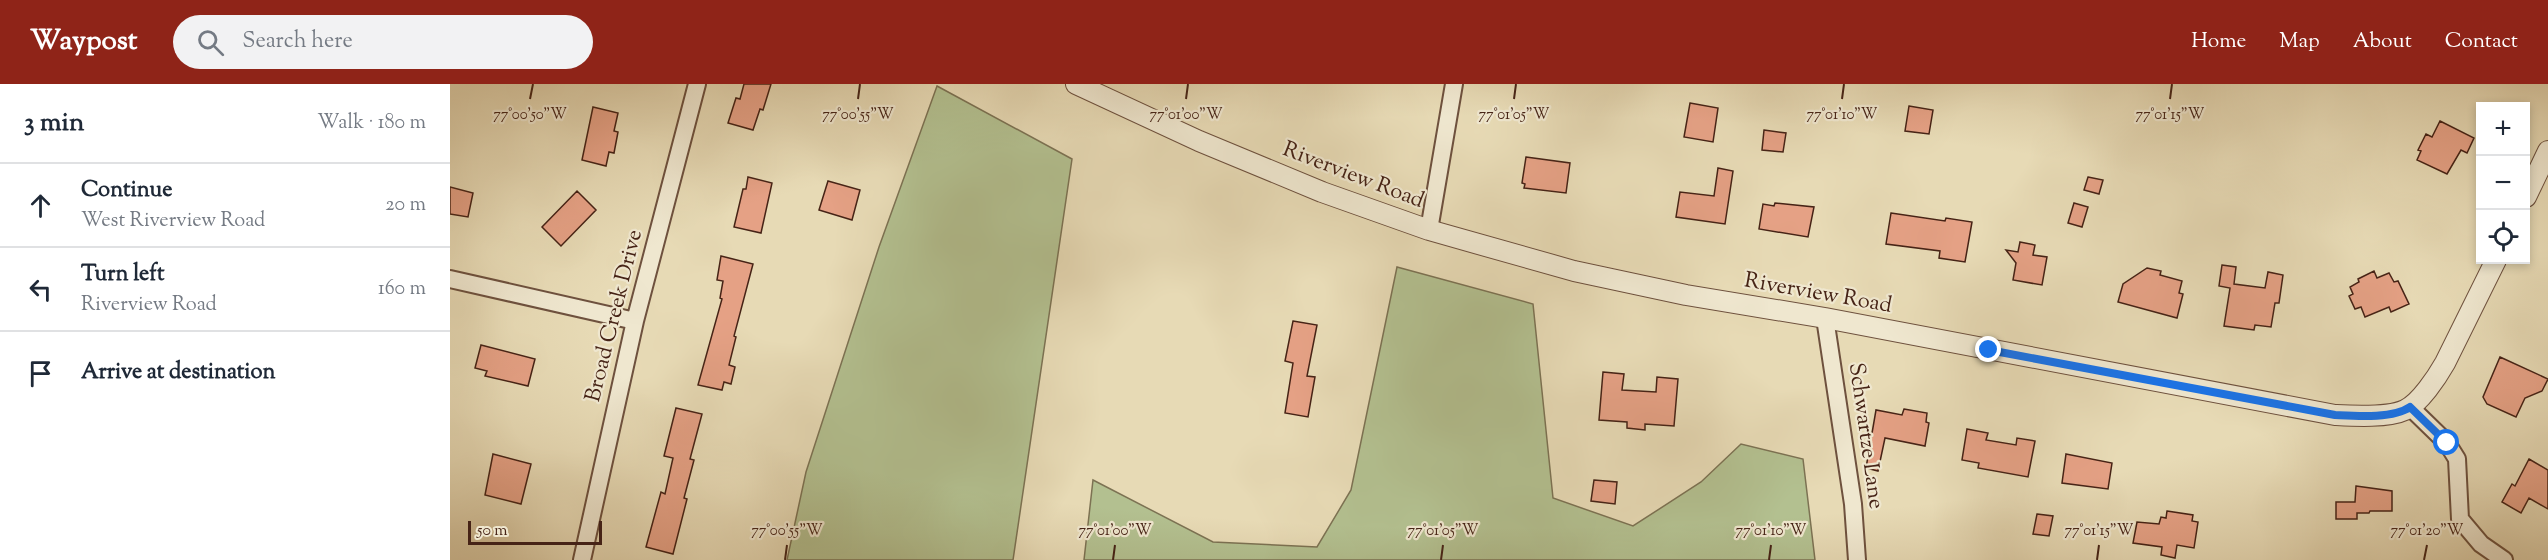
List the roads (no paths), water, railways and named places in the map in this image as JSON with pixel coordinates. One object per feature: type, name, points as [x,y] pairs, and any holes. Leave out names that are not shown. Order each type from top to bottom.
[{"type":"street","name":"Broad Creek Drive","points":[[582,560],[635,321],[697,84]]},
{"type":"street","name":"Riverview Road","points":[[1076,84],[1199,141],[1294,181],[1429,230],[1574,271],[1686,295],[1824,318],[2335,415],[2367,416],[2397,412],[2410,407]]},
{"type":"street","points":[[1429,230],[1454,84]]},
{"type":"street","points":[[2530,189],[2548,151]]},
{"type":"street","points":[[2494,264],[2445,363],[2436,378],[2410,407],[2447,443],[2457,459],[2460,519],[2481,544],[2504,560]]},
{"type":"street","points":[[450,279],[635,321]]},
{"type":"street","name":"Schwartze Lane","points":[[1824,318],[1852,504],[1857,560]]}]
